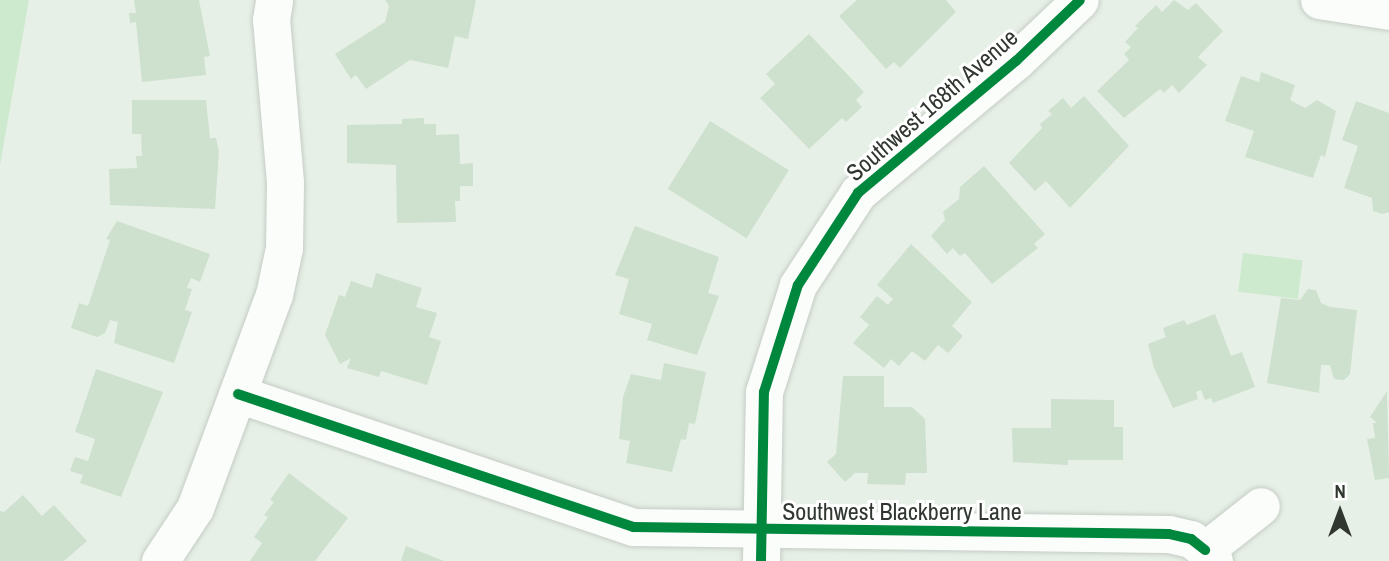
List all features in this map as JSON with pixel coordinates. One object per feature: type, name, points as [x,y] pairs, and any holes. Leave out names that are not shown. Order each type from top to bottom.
[{"type":"street","points":[[160,561],[195,508],[274,295],[284,248],[285,182],[271,20],[274,0]]},
{"type":"street","name":"Southwest 168th Avenue","points":[[761,546],[764,392],[798,285],[858,193],[995,79],[1080,0]]},
{"type":"street","points":[[1319,0],[1389,12]]},
{"type":"street","name":"Southwest Blackberry Lane","points":[[238,394],[633,527],[761,546],[1169,534],[1191,539],[1210,556],[1262,506]]},
{"type":"green space","points":[[0,0],[29,0],[0,165]]},
{"type":"green space","points":[[1243,253],[1303,260],[1298,299],[1238,292]]},
{"type":"building","points":[[134,0],[199,0],[210,56],[204,57],[206,75],[142,82],[136,22],[130,23],[129,13],[136,13]]},
{"type":"building","points":[[385,0],[476,0],[468,39],[455,36],[448,68],[410,60],[366,89],[356,75],[351,79],[335,54],[385,22],[389,6]]},
{"type":"building","points":[[857,0],[946,0],[956,12],[900,68],[894,62],[886,69],[839,16]]},
{"type":"building","points":[[1174,0],[1188,10],[1196,3],[1223,31],[1198,57],[1207,65],[1179,93],[1172,85],[1164,93],[1160,89],[1124,118],[1097,91],[1129,60],[1124,54],[1131,47],[1125,42],[1138,28],[1135,26],[1156,5],[1162,12]]},
{"type":"building","points":[[809,34],[864,92],[856,100],[862,107],[846,122],[842,118],[809,149],[760,98],[775,84],[766,74]]},
{"type":"building","points":[[1261,72],[1295,85],[1290,100],[1305,108],[1317,100],[1336,111],[1325,157],[1321,155],[1313,178],[1245,157],[1254,131],[1225,121],[1241,76],[1259,82]]},
{"type":"building","points":[[1084,96],[1129,146],[1070,208],[1046,181],[1035,191],[1009,163],[1042,128],[1040,124],[1052,114],[1048,111],[1063,98],[1071,108]]},
{"type":"building","points":[[132,100],[206,100],[210,138],[216,138],[219,151],[215,209],[110,205],[109,169],[137,168],[136,156],[142,156],[141,134],[132,134]]},
{"type":"building","points":[[1356,101],[1389,113],[1389,212],[1382,214],[1373,211],[1372,198],[1344,188],[1358,146],[1342,140]]},
{"type":"building","points":[[424,118],[424,124],[436,124],[436,135],[459,134],[460,164],[473,163],[473,186],[460,186],[460,201],[455,201],[456,222],[397,223],[396,165],[347,163],[347,125],[402,124],[402,119]]},
{"type":"building","points":[[710,121],[789,170],[746,238],[668,189]]},
{"type":"building","points":[[984,166],[1045,234],[1034,244],[1038,248],[992,284],[965,253],[960,256],[953,248],[947,254],[931,236],[945,220],[943,212],[959,199],[960,187]]},
{"type":"building","points":[[117,221],[210,254],[200,282],[191,278],[187,288],[192,289],[185,310],[192,312],[174,363],[114,343],[118,322],[110,320],[105,333],[97,337],[71,328],[79,303],[88,306],[110,240],[106,239]]},
{"type":"building","points":[[635,226],[719,257],[708,293],[719,296],[697,355],[647,340],[652,324],[619,314],[629,279],[615,275]]},
{"type":"building","points":[[911,244],[972,302],[952,326],[963,336],[948,353],[938,345],[925,361],[912,351],[899,366],[891,359],[884,368],[853,343],[869,325],[860,317],[877,296],[888,305],[893,299],[877,285]]},
{"type":"building","points":[[376,273],[422,288],[416,307],[437,313],[429,337],[441,341],[427,385],[381,371],[379,377],[347,368],[351,358],[340,364],[325,335],[339,295],[345,297],[351,281],[372,288]]},
{"type":"building","points":[[1308,289],[1316,290],[1321,303],[1330,307],[1357,310],[1350,374],[1344,380],[1334,379],[1330,365],[1321,365],[1319,393],[1267,383],[1281,298],[1300,300]]},
{"type":"building","points":[[1215,314],[1231,356],[1242,352],[1255,387],[1213,403],[1211,398],[1205,400],[1201,390],[1196,392],[1198,399],[1173,408],[1154,368],[1148,344],[1166,337],[1163,328],[1184,320],[1187,325]]},
{"type":"building","points":[[664,363],[706,372],[695,424],[689,423],[686,440],[681,439],[672,472],[626,463],[630,441],[619,439],[623,397],[631,374],[661,380]]},
{"type":"building","points":[[96,369],[163,392],[121,497],[80,483],[83,475],[70,471],[75,457],[88,461],[95,439],[75,432]]},
{"type":"building","points":[[843,376],[884,376],[884,407],[912,407],[925,419],[927,473],[906,473],[905,485],[867,484],[868,473],[855,473],[845,482],[827,462],[836,454]]},
{"type":"building","points":[[1387,391],[1389,478],[1375,480],[1367,439],[1375,438],[1373,423],[1377,423],[1370,417]]},
{"type":"building","points":[[1051,399],[1114,400],[1114,427],[1123,427],[1123,460],[1068,460],[1068,465],[1013,462],[1012,428],[1051,428]]},
{"type":"building","points":[[289,473],[348,518],[315,561],[250,561],[262,543],[254,537],[268,517],[264,515],[274,502],[270,500]]},
{"type":"building","points":[[23,495],[42,516],[54,505],[87,541],[64,561],[0,561],[0,511],[4,512]]},
{"type":"building","points":[[406,546],[444,561],[401,561]]},
{"type":"cycle path","points":[[761,561],[764,392],[798,285],[858,193],[1016,61],[1080,0]]},
{"type":"cycle path","points":[[238,394],[633,527],[1169,534],[1191,539],[1205,550]]}]
